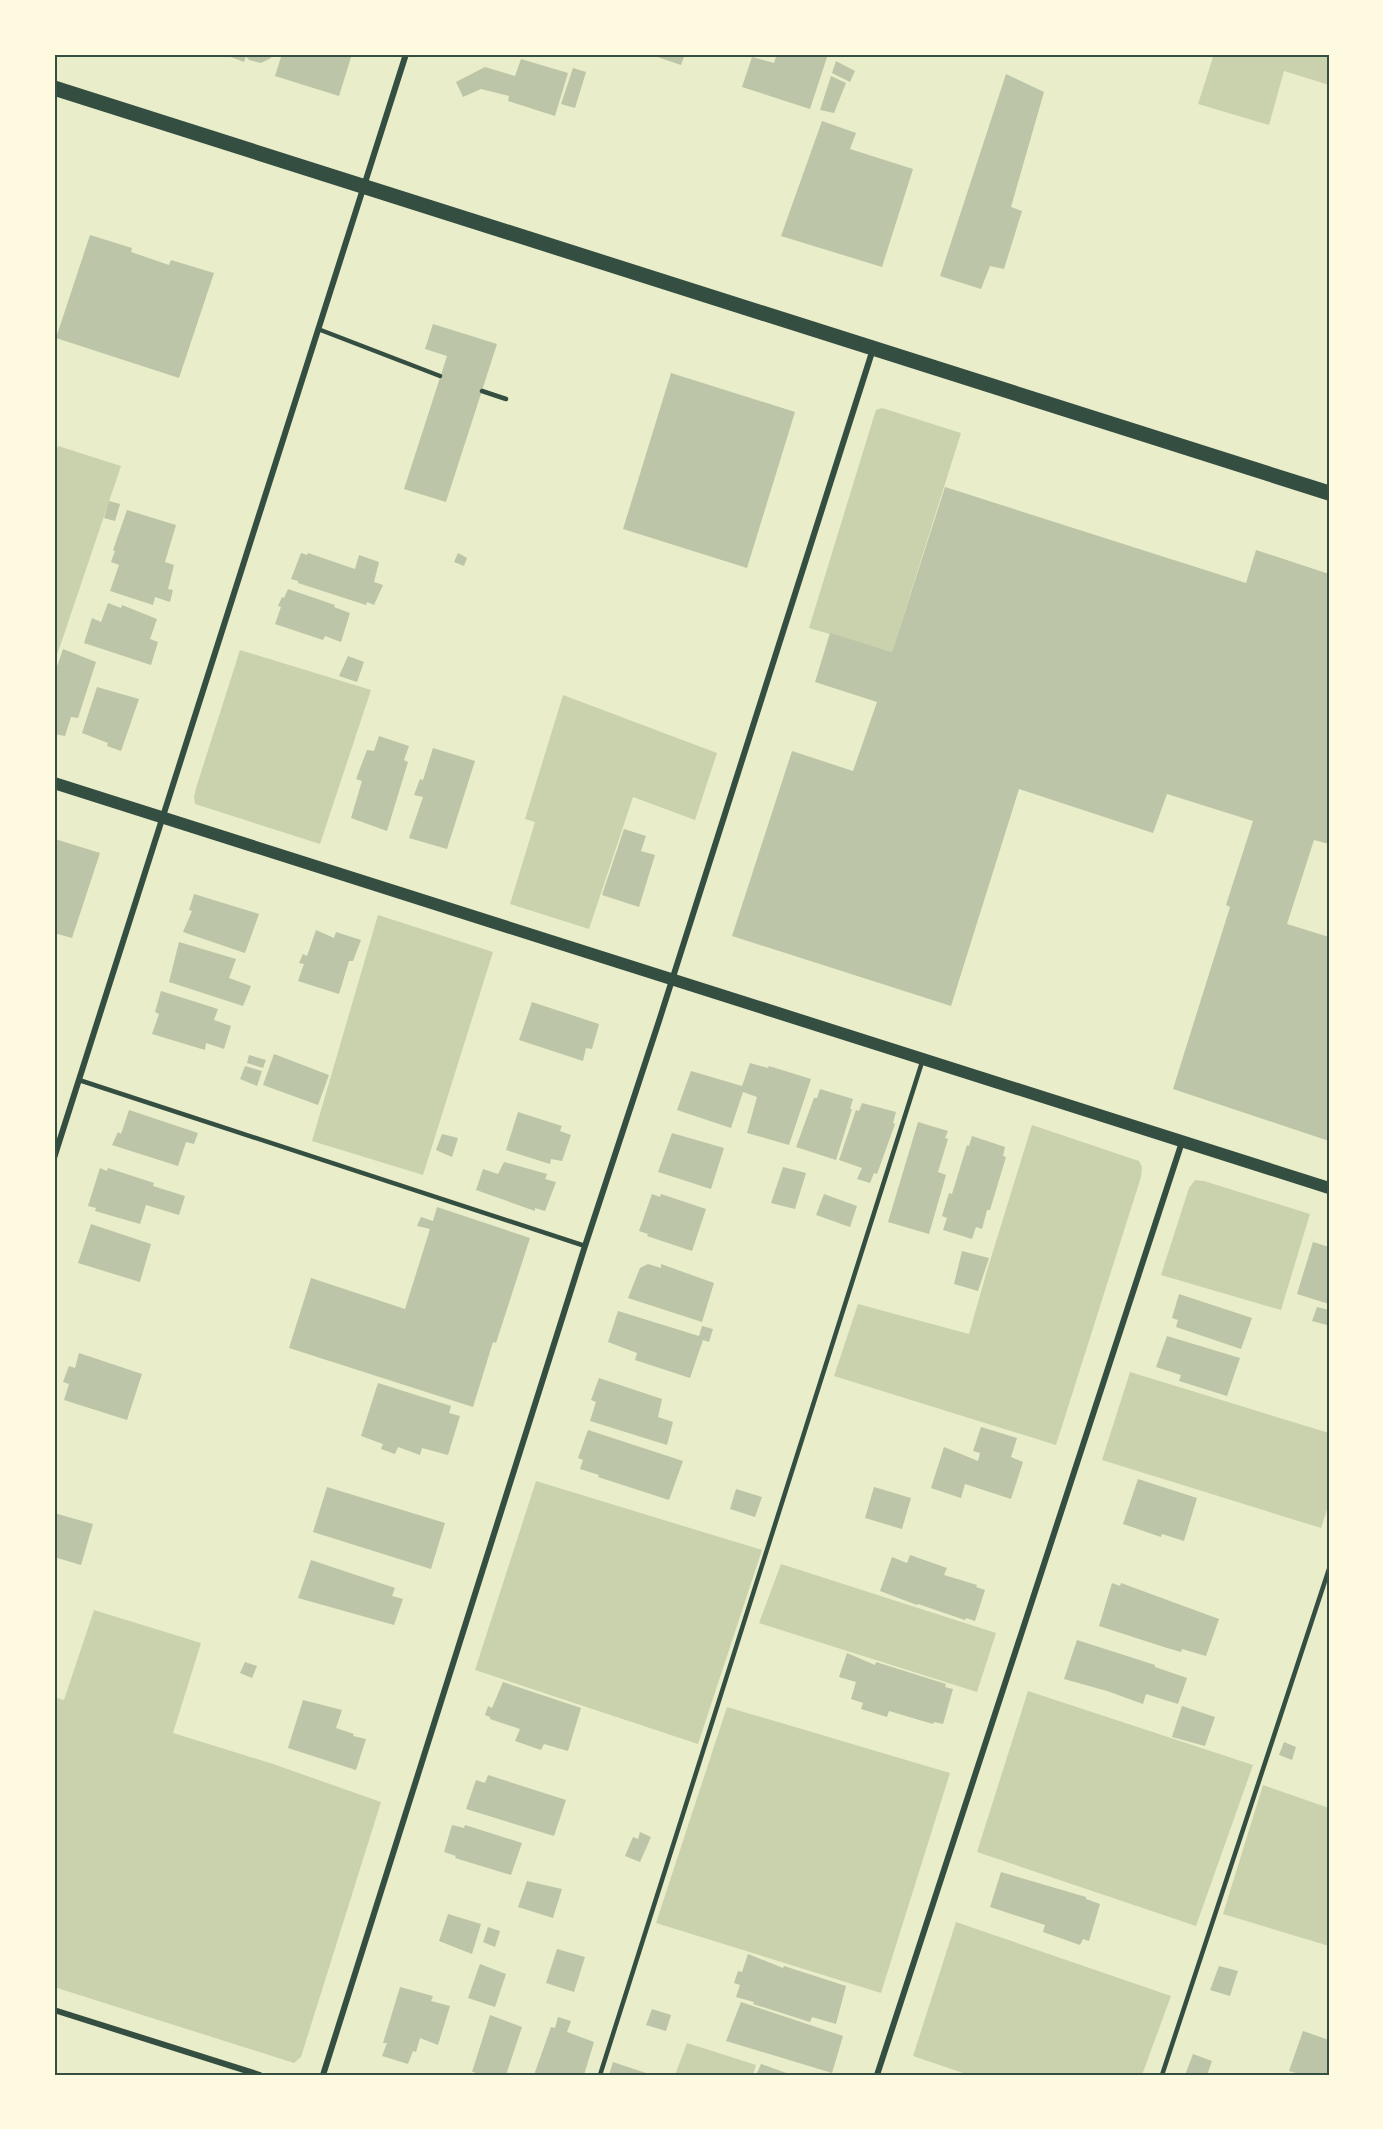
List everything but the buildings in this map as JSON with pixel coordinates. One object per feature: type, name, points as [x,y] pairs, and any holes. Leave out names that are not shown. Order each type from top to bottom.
[{"type":"main road","points":[[54,88],[1329,493]]},
{"type":"main road","points":[[54,783],[1329,1188]]},
{"type":"street","points":[[54,1158],[406,54]]},
{"type":"street","points":[[323,2075],[585,1246],[873,348]]},
{"type":"street","points":[[877,2075],[1182,1142]]},
{"type":"street","points":[[54,2010],[260,2075]]},
{"type":"lane","points":[[318,329],[441,376]]},
{"type":"lane","points":[[482,391],[506,399]]},
{"type":"lane","points":[[600,2075],[923,1059]]},
{"type":"lane","points":[[79,1080],[585,1246]]},
{"type":"lane","points":[[1162,2075],[1329,1569]]},
{"type":"green space","points":[[1214,54],[1329,54],[1329,85],[1284,71],[1269,125],[1198,104]]},
{"type":"green space","points":[[882,408],[961,433],[892,652],[809,628],[874,416],[876,410]]},
{"type":"green space","points":[[58,446],[121,466],[54,664],[54,458]]},
{"type":"green space","points":[[240,650],[371,690],[320,844],[195,804],[196,788]]},
{"type":"green space","points":[[563,695],[717,753],[695,820],[633,797],[589,929],[510,904],[535,822],[525,819]]},
{"type":"green space","points":[[378,915],[493,952],[423,1175],[312,1141]]},
{"type":"green space","points":[[1032,1125],[1139,1161],[1142,1167],[1141,1177],[1056,1445],[834,1376],[858,1304],[969,1334]]},
{"type":"green space","points":[[1195,1180],[1310,1214],[1281,1310],[1161,1275],[1189,1188]]},
{"type":"green space","points":[[1130,1372],[1329,1433],[1329,1503],[1321,1528],[1102,1460]]},
{"type":"green space","points":[[536,1481],[762,1550],[698,1744],[475,1670]]},
{"type":"green space","points":[[781,1564],[996,1633],[977,1692],[759,1623]]},
{"type":"green space","points":[[94,1610],[201,1643],[173,1733],[273,1764],[381,1802],[301,2057],[294,2063],[54,1987],[54,1697],[64,1700]]},
{"type":"green space","points":[[1028,1691],[1253,1765],[1196,1926],[977,1852]]},
{"type":"green space","points":[[727,1707],[950,1773],[881,1993],[656,1923]]},
{"type":"green space","points":[[1263,1785],[1329,1808],[1329,1946],[1223,1914]]},
{"type":"green space","points":[[956,1922],[1171,1996],[1142,2075],[969,2075],[913,2056]]},
{"type":"green space","points":[[687,2043],[756,2065],[753,2075],[675,2075]]}]
